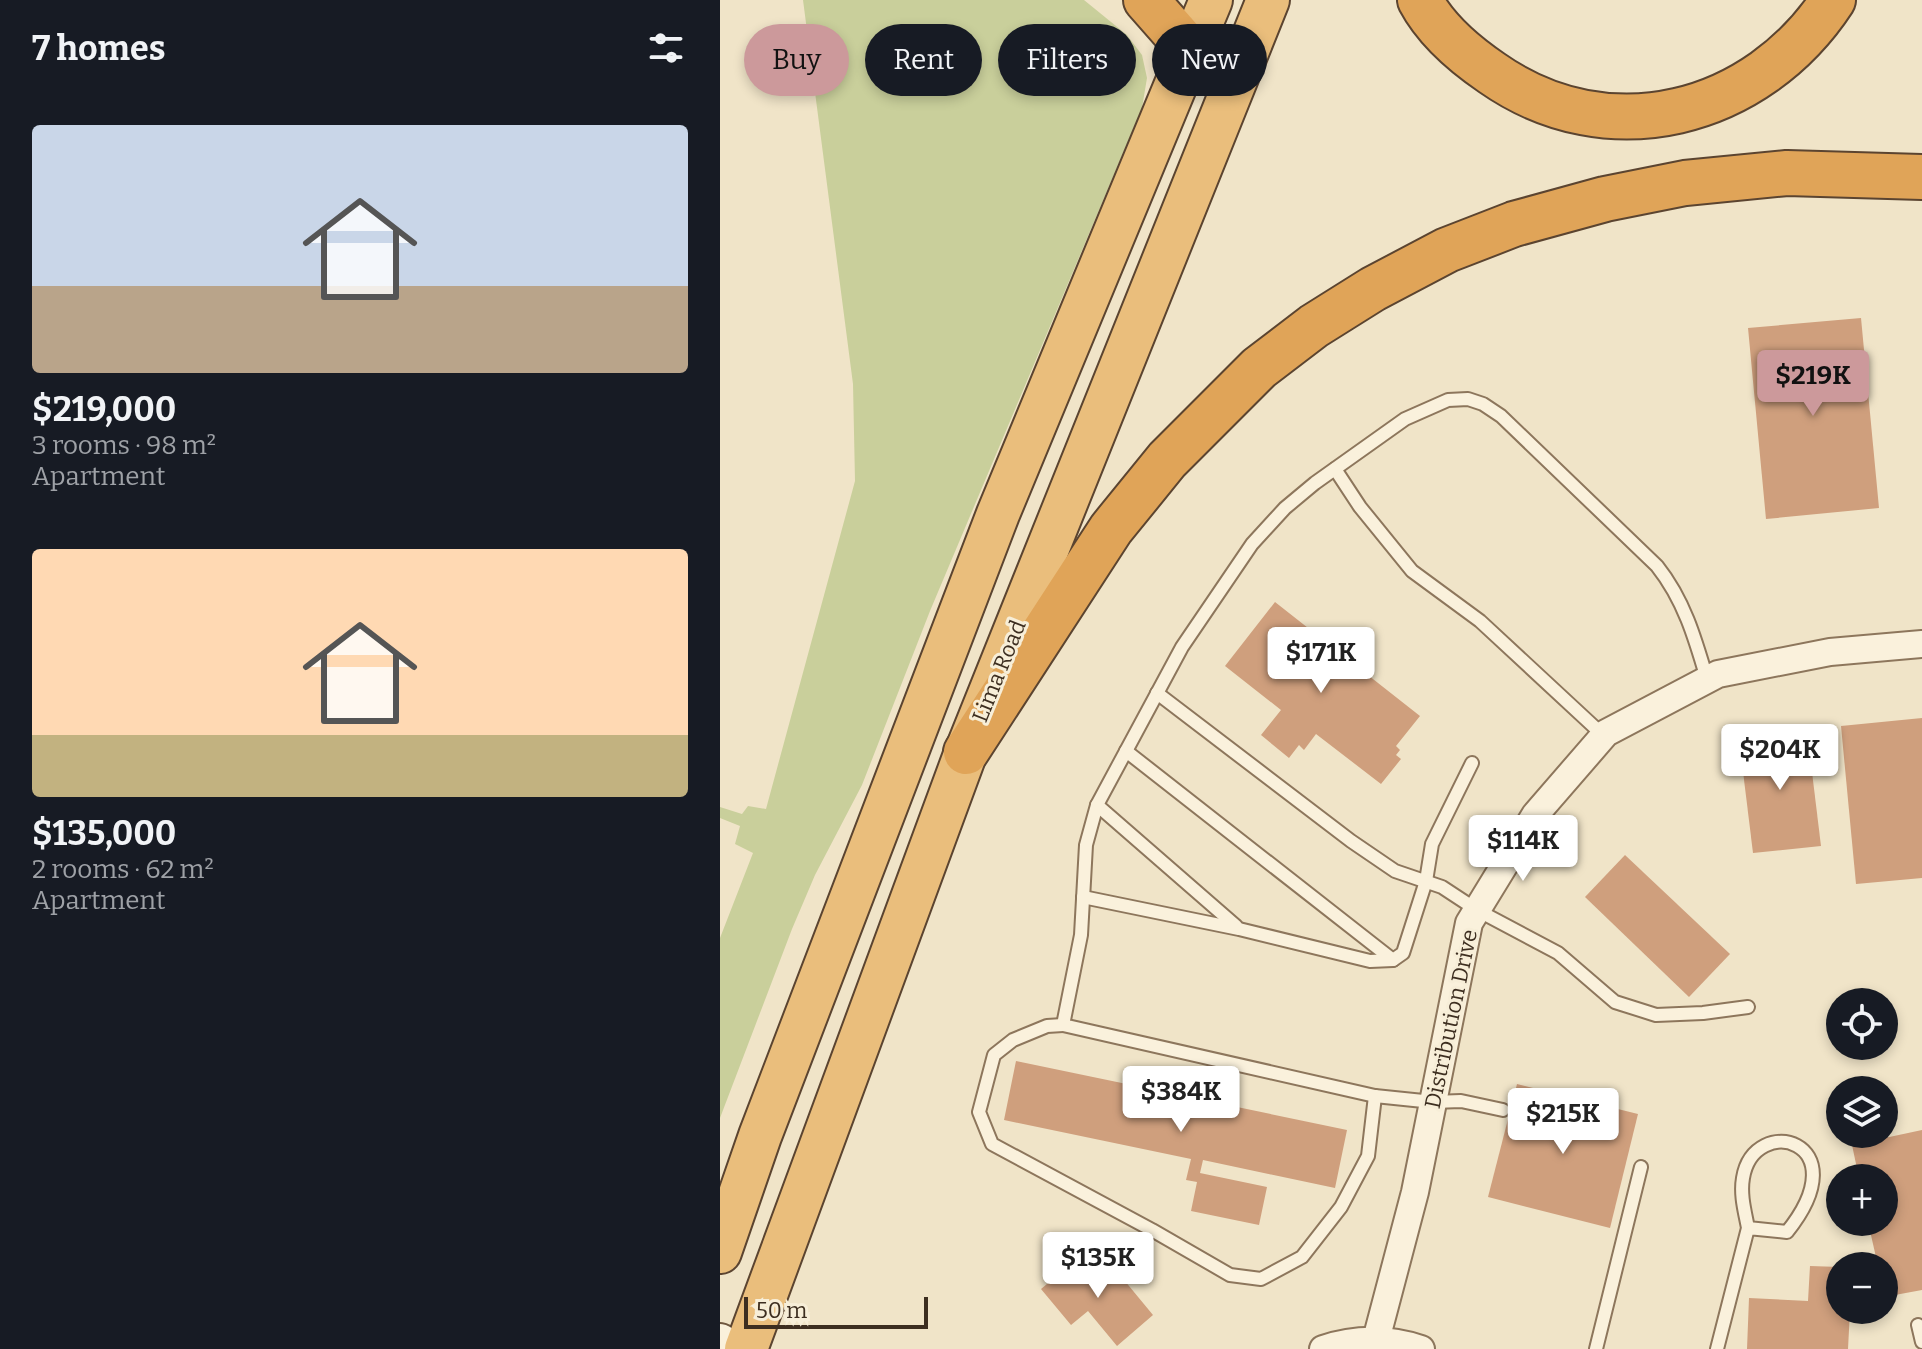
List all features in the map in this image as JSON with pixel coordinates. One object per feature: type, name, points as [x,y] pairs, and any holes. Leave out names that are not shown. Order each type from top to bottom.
[{"type":"highway","points":[[1146,0],[1167,24]]},
{"type":"highway","points":[[1201,24],[1211,0]]},
{"type":"highway","name":"Lima Road","points":[[746,1349],[966,752],[1268,0]]},
{"type":"highway","points":[[1420,0],[1465,54],[1508,85],[1562,108],[1616,116],[1667,115],[1719,98],[1761,75],[1791,52],[1818,23],[1833,0]]},
{"type":"highway","points":[[720,1252],[760,1136],[998,514],[1171,96]]},
{"type":"highway","points":[[966,752],[1111,529],[1167,460],[1259,368],[1314,326],[1373,289],[1447,250],[1514,224],[1658,188],[1787,173],[1922,177]]},
{"type":"highway","points":[[720,1180],[760,1136]]},
{"type":"main road","points":[[720,1342],[732,1349]]},
{"type":"street","name":"Distribution Drive","points":[[1376,1340],[1415,1192],[1469,923],[1535,815],[1604,736],[1718,674],[1830,652],[1922,644]]},
{"type":"street","points":[[1323,1349],[1351,1341],[1376,1340],[1421,1349]]},
{"type":"lane","points":[[1063,1025],[1081,935],[1086,845],[1097,805],[1182,647],[1252,544],[1285,508],[1405,419],[1448,400],[1468,399],[1483,404],[1501,416],[1566,475],[1673,586],[1688,618],[1707,679]]},
{"type":"lane","points":[[1335,469],[1360,507],[1412,571],[1480,621],[1604,736]]},
{"type":"lane","points":[[1157,693],[1395,871],[1442,887],[1477,910],[1558,953],[1615,1002],[1656,1015],[1748,1007]]},
{"type":"lane","points":[[1126,751],[1393,960]]},
{"type":"lane","points":[[1083,897],[1239,929],[1370,961],[1393,960],[1403,953],[1426,881],[1432,844],[1472,763]]},
{"type":"lane","points":[[1097,805],[1239,929]]},
{"type":"lane","points":[[1375,1096],[1368,1156],[1341,1207],[1302,1257],[1261,1279],[1230,1275],[992,1144],[979,1112],[994,1055],[1013,1040],[1047,1026],[1063,1025],[1375,1096],[1433,1102],[1461,1101],[1503,1110]]},
{"type":"lane","points":[[1717,1349],[1748,1228],[1742,1189],[1746,1165],[1757,1151],[1775,1141],[1794,1143],[1807,1154],[1814,1177],[1802,1214],[1787,1232],[1748,1228]]},
{"type":"lane","points":[[1596,1349],[1641,1167]]},
{"type":"lane","points":[[1918,1325],[1922,1342]]},
{"type":"green space","points":[[803,0],[1084,0],[1113,24],[998,24],[998,96],[1136,96],[1136,47],[1142,55],[1147,78],[1142,108],[930,611],[862,785],[815,875],[792,929],[720,1118],[720,938],[753,853],[735,844],[740,826],[720,818],[720,807],[742,814],[748,806],[766,809],[855,481],[853,384],[816,96],[849,96],[849,24],[806,24]]},
{"type":"building","points":[[1861,318],[1879,508],[1766,519],[1748,328]]},
{"type":"building","points":[[1275,602],[1420,716],[1396,746],[1400,750],[1396,755],[1401,759],[1381,784],[1316,734],[1304,750],[1299,745],[1289,758],[1261,735],[1281,710],[1225,666]]},
{"type":"building","points":[[1922,718],[1922,878],[1856,884],[1841,726]]},
{"type":"building","points":[[1807,731],[1821,846],[1753,853],[1739,739]]},
{"type":"building","points":[[1625,855],[1730,954],[1689,997],[1585,897]]},
{"type":"building","points":[[1016,1061],[1347,1130],[1335,1188],[1203,1160],[1200,1173],[1267,1187],[1259,1225],[1191,1211],[1197,1182],[1186,1180],[1191,1159],[1004,1120]]},
{"type":"building","points":[[1517,1084],[1638,1114],[1610,1228],[1488,1197]]},
{"type":"building","points":[[1922,1130],[1922,1290],[1898,1294],[1898,1252],[1875,1252],[1871,1236],[1898,1236],[1898,1164],[1856,1164],[1853,1148],[1898,1148],[1898,1135]]},
{"type":"building","points":[[1077,1259],[1093,1278],[1110,1263],[1153,1315],[1117,1346],[1088,1311],[1071,1325],[1041,1289]]},
{"type":"building","points":[[1810,1266],[1826,1267],[1826,1324],[1849,1324],[1848,1349],[1747,1349],[1749,1298],[1808,1301]]}]
